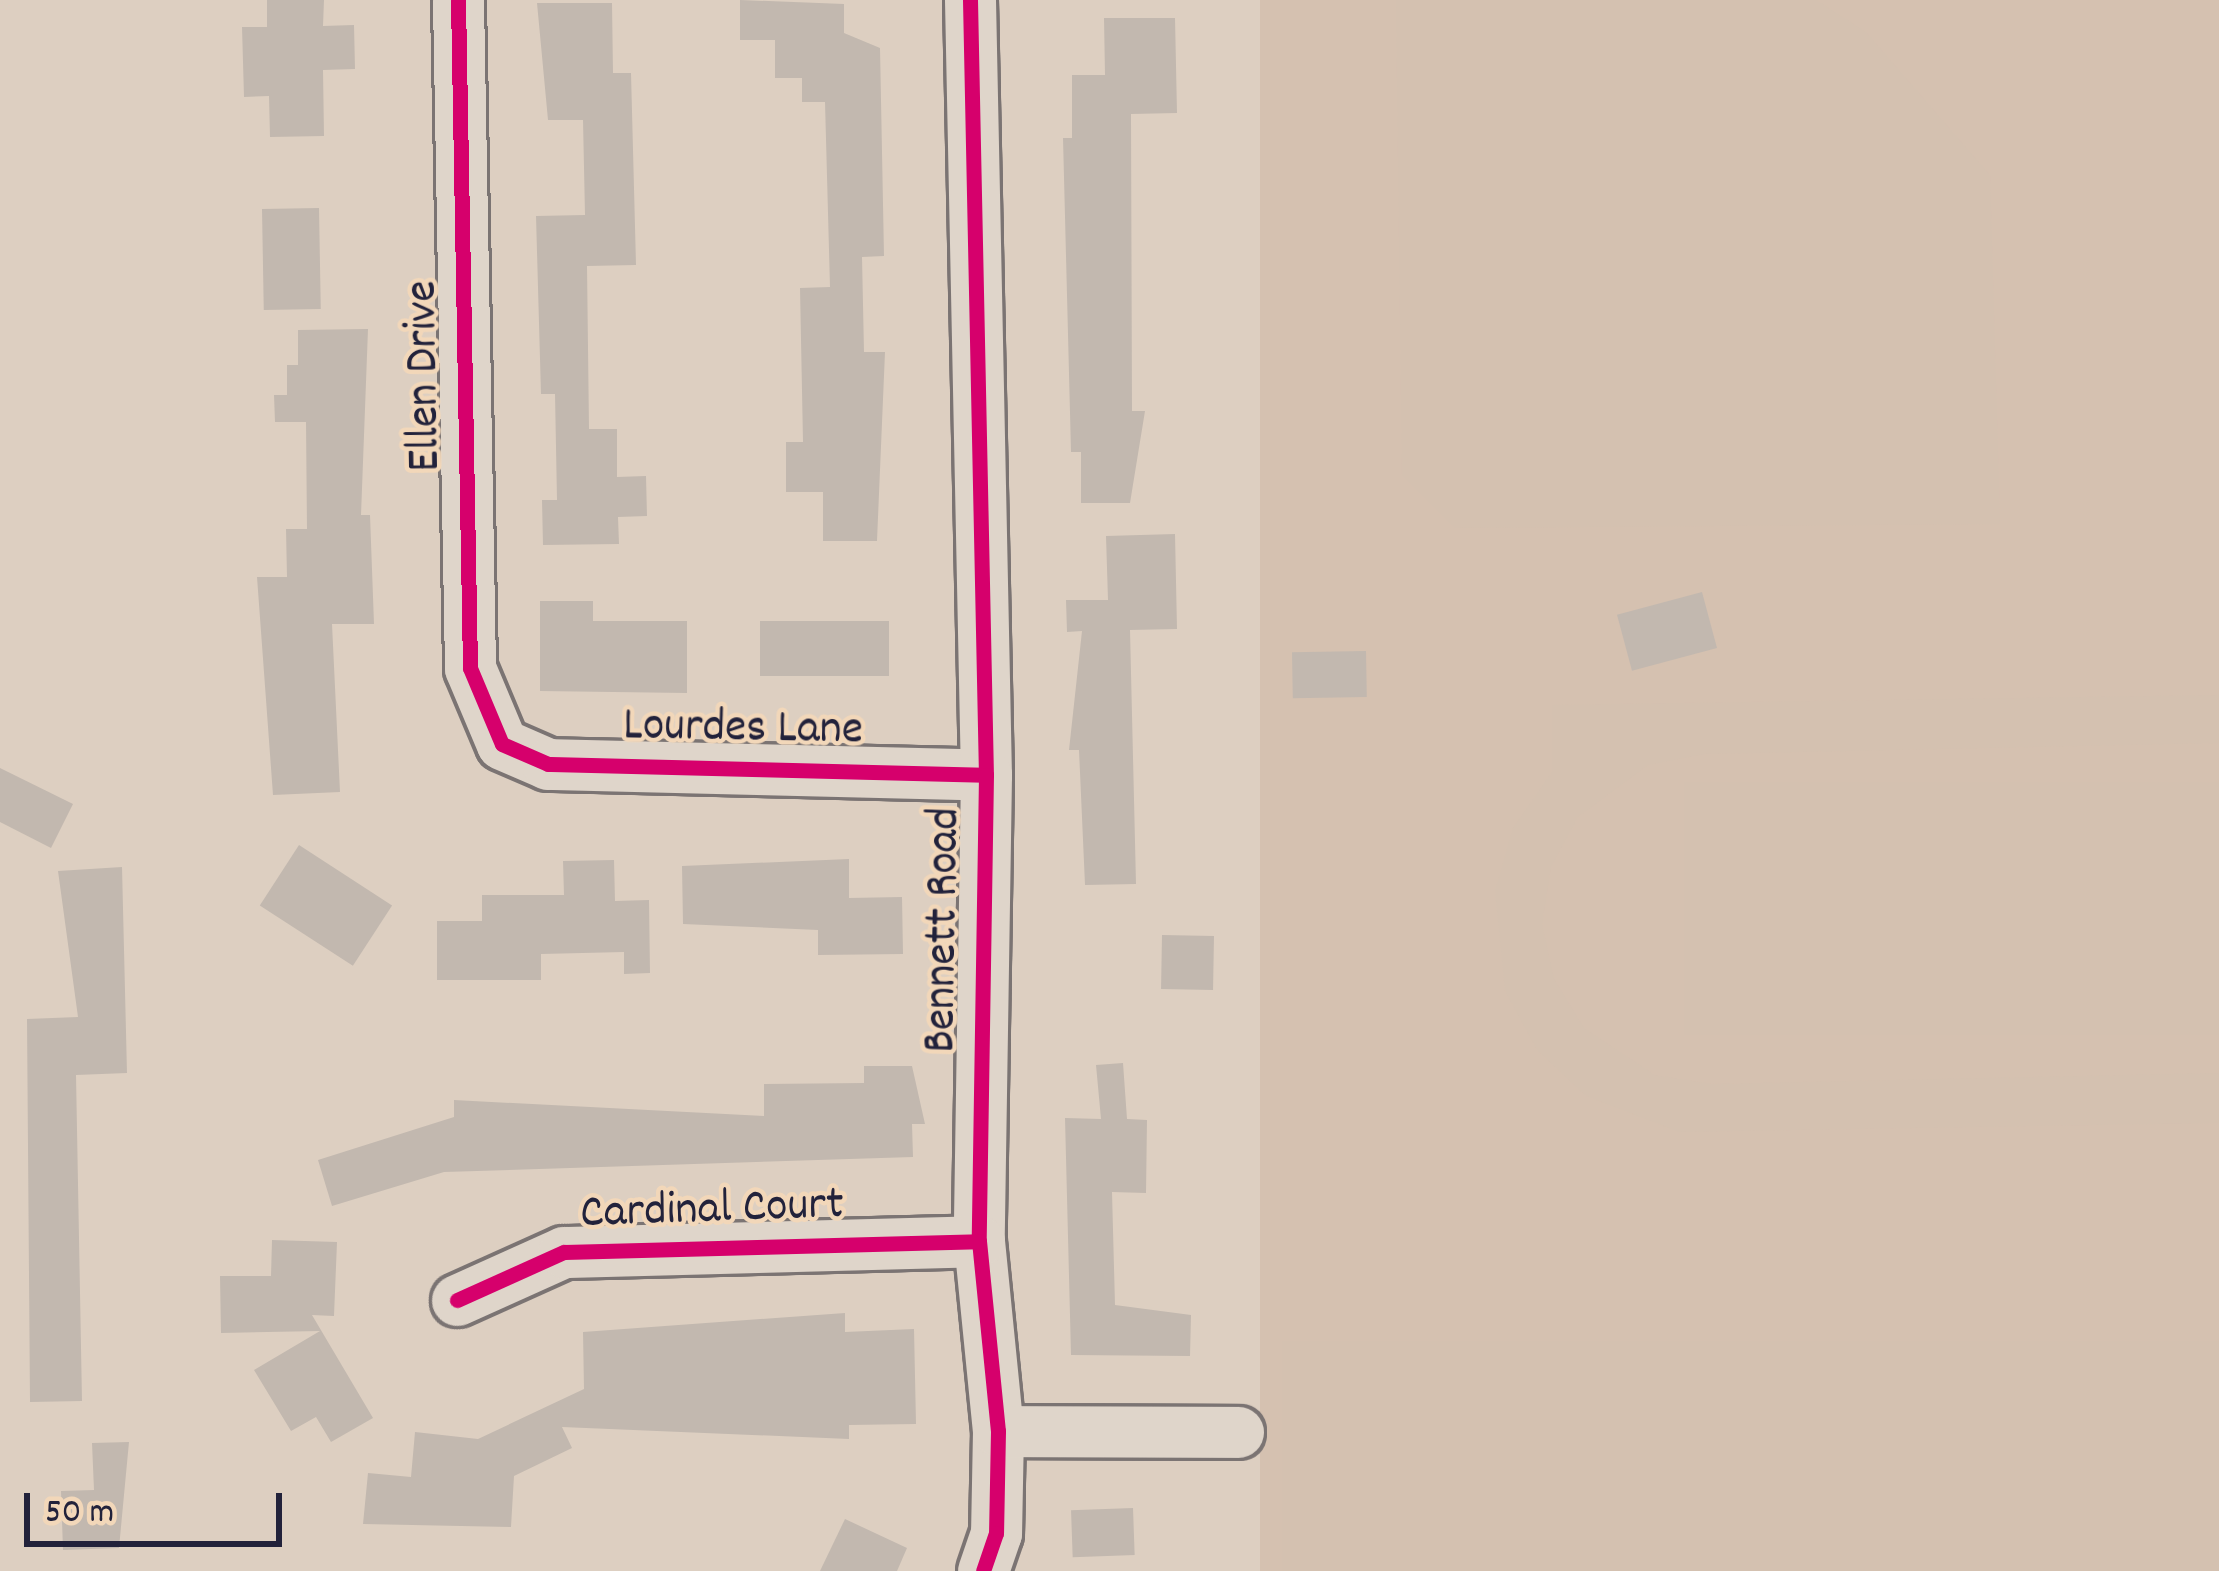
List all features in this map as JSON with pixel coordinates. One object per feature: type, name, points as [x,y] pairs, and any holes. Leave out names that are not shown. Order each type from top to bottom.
[{"type":"street","name":"Ellen Drive","points":[[458,0],[470,668],[502,744]]},
{"type":"street","name":"Bennett Road","points":[[970,0],[986,775],[979,1241],[998,1431],[996,1533],[983,1571]]},
{"type":"street","name":"Lourdes Lane","points":[[502,744],[548,764],[986,775]]},
{"type":"street","name":"Cardinal Court","points":[[457,1300],[564,1252],[979,1241]]},
{"type":"street","points":[[998,1431],[1238,1432]]},
{"type":"shaded area","points":[[1260,0],[2219,0],[2219,1571],[1260,1571]]},
{"type":"shaded area","points":[[1396,0],[1816,0],[1866,32],[1990,175],[2000,524],[1455,528],[1402,475]]},
{"type":"shaded area","points":[[2219,695],[2219,743],[1704,754],[1648,765],[1578,817],[1551,867],[1542,924],[1554,979],[1584,1028],[1655,1075],[1712,1084],[2219,1073],[2219,1123],[1679,1132],[1586,1096],[1537,1050],[1505,991],[1495,891],[1513,828],[1552,772],[1552,705]]},
{"type":"shaded area","points":[[1684,782],[2219,782],[2219,1035],[1684,1035]]},
{"type":"shaded area","points":[[1282,1341],[2219,1341],[2219,1571],[1282,1571]]},
{"type":"building","points":[[267,0],[324,0],[323,26],[354,25],[355,69],[323,70],[324,136],[270,137],[269,96],[244,97],[242,27],[267,27]]},
{"type":"building","points":[[740,0],[844,4],[844,33],[880,48],[884,256],[862,257],[864,352],[885,352],[877,541],[823,541],[823,492],[786,492],[786,442],[803,442],[800,288],[830,287],[825,102],[802,102],[802,78],[775,78],[775,40],[740,40]]},
{"type":"building","points":[[537,3],[612,3],[613,73],[631,73],[636,265],[587,266],[589,429],[617,429],[617,477],[646,476],[647,516],[618,517],[619,544],[543,545],[542,500],[557,500],[555,394],[541,394],[536,216],[585,215],[583,120],[548,120]]},
{"type":"building","points":[[1104,18],[1175,18],[1177,113],[1131,114],[1132,411],[1145,411],[1130,503],[1081,503],[1081,452],[1071,452],[1063,138],[1072,138],[1072,75],[1105,75]]},
{"type":"building","points":[[319,208],[321,309],[264,310],[262,209]]},
{"type":"building","points":[[368,329],[361,515],[370,515],[374,624],[332,624],[340,792],[273,795],[257,577],[287,577],[286,529],[307,529],[306,422],[275,422],[274,395],[287,395],[287,365],[298,365],[298,330]]},
{"type":"building","points":[[1175,534],[1177,629],[1130,630],[1136,884],[1085,885],[1079,750],[1069,750],[1082,631],[1067,632],[1066,600],[1108,600],[1106,536]]},
{"type":"building","points":[[1702,592],[1717,648],[1632,671],[1617,615]]},
{"type":"building","points":[[540,601],[593,601],[593,621],[687,621],[687,693],[540,691]]},
{"type":"building","points":[[760,621],[889,621],[889,676],[760,676]]},
{"type":"building","points":[[1366,651],[1367,697],[1293,698],[1292,652]]},
{"type":"building","points":[[0,768],[73,804],[51,848],[0,822]]},
{"type":"building","points":[[299,845],[392,905],[353,966],[260,905]]},
{"type":"building","points":[[849,859],[849,898],[902,897],[903,954],[818,955],[818,930],[683,924],[682,866]]},
{"type":"building","points":[[614,860],[615,901],[649,900],[650,973],[624,974],[624,952],[541,954],[541,980],[437,980],[437,921],[482,921],[482,895],[564,895],[563,861]]},
{"type":"building","points":[[122,867],[127,1073],[76,1075],[82,1401],[30,1402],[27,1019],[78,1017],[58,871]]},
{"type":"building","points":[[1162,935],[1214,936],[1213,990],[1161,989]]},
{"type":"building","points":[[1123,1063],[1127,1119],[1147,1120],[1146,1193],[1112,1192],[1115,1305],[1191,1315],[1190,1356],[1071,1355],[1065,1118],[1101,1119],[1096,1065]]},
{"type":"building","points":[[864,1066],[912,1066],[925,1124],[912,1124],[913,1157],[444,1172],[332,1206],[318,1160],[454,1117],[454,1100],[764,1116],[764,1084],[864,1083]]},
{"type":"building","points":[[272,1240],[337,1242],[334,1316],[312,1315],[373,1418],[331,1442],[316,1417],[291,1431],[254,1370],[320,1331],[221,1333],[220,1276],[271,1276]]},
{"type":"building","points":[[845,1313],[845,1332],[914,1329],[916,1424],[849,1425],[849,1439],[562,1427],[572,1448],[514,1476],[511,1527],[363,1524],[368,1473],[411,1477],[415,1432],[478,1439],[584,1389],[583,1332]]},
{"type":"building","points":[[129,1442],[119,1548],[63,1550],[61,1491],[94,1490],[92,1443]]},
{"type":"building","points":[[1133,1508],[1135,1555],[1073,1557],[1071,1510]]},
{"type":"building","points":[[845,1519],[907,1548],[897,1571],[820,1571]]},
{"type":"cycle path","points":[[458,0],[470,668],[502,744],[548,764],[986,775]]},
{"type":"cycle path","points":[[970,0],[986,775],[979,1241],[998,1431],[996,1533],[983,1571]]},
{"type":"cycle path","points":[[457,1300],[564,1252],[979,1241]]}]
